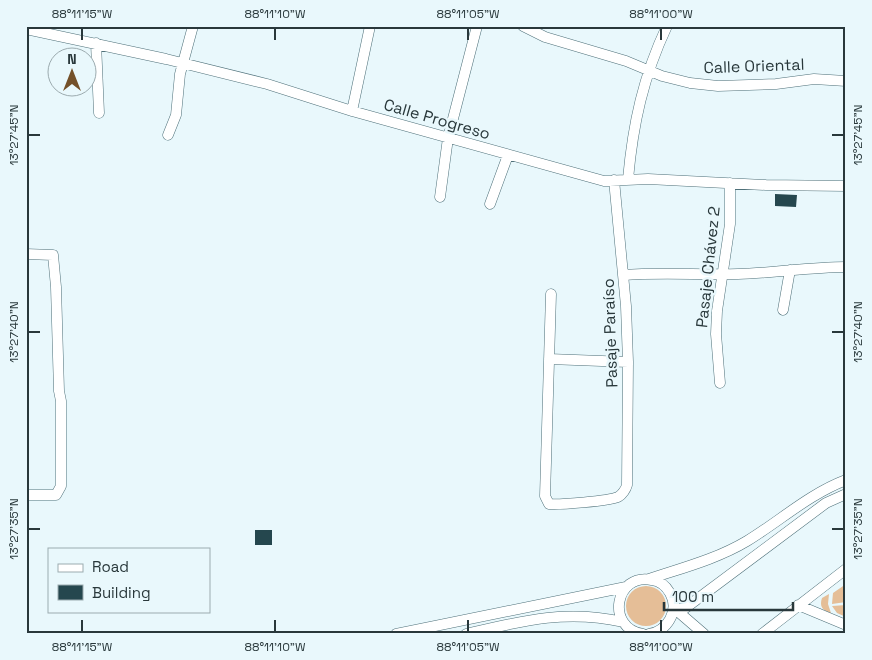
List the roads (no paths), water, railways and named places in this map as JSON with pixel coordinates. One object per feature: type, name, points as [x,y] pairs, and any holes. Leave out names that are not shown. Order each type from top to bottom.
[{"type":"street","points":[[168,136],[176,115],[180,74],[193,26]]},
{"type":"street","points":[[352,111],[370,26]]},
{"type":"street","points":[[440,196],[448,138],[478,26]]},
{"type":"street","name":"Calle Oriental","points":[[523,26],[545,37],[626,61],[662,76],[690,83],[718,86],[776,84],[814,78],[846,82]]},
{"type":"street","points":[[628,179],[633,130],[654,53],[667,26]]},
{"type":"street","name":"Calle Progreso","points":[[26,29],[184,63],[604,181],[628,179],[730,184],[846,186]]},
{"type":"street","points":[[96,43],[99,113]]},
{"type":"street","points":[[490,204],[508,155]]},
{"type":"street","name":"Pasaje Paraíso","points":[[549,359],[545,496],[549,504],[559,506],[618,497],[627,485],[628,362],[626,306],[614,180]]},
{"type":"street","name":"Pasaje Chávez 2","points":[[720,383],[716,334],[717,311],[730,224],[730,184]]},
{"type":"street","points":[[26,254],[53,255],[61,401],[61,486],[56,494],[26,495]]},
{"type":"street","points":[[623,276],[723,274],[846,267]]},
{"type":"street","points":[[783,310],[790,270]]},
{"type":"street","points":[[551,294],[549,359],[628,362]]},
{"type":"street","points":[[396,634],[429,630],[626,587],[637,580],[650,579],[712,558],[746,542],[822,490],[846,480]]},
{"type":"street","points":[[674,609],[684,609],[826,503],[846,494]]},
{"type":"street","points":[[762,531],[774,543]]},
{"type":"street","points":[[762,634],[846,569]]},
{"type":"street","points":[[650,579],[661,583],[670,592],[674,603],[670,620],[656,633]]},
{"type":"street","points":[[626,587],[618,605],[626,628]]},
{"type":"street","points":[[798,605],[846,625]]},
{"type":"street","points":[[674,609],[704,634]]},
{"type":"street","points":[[466,634],[530,619],[553,616],[605,618],[643,634]]}]
